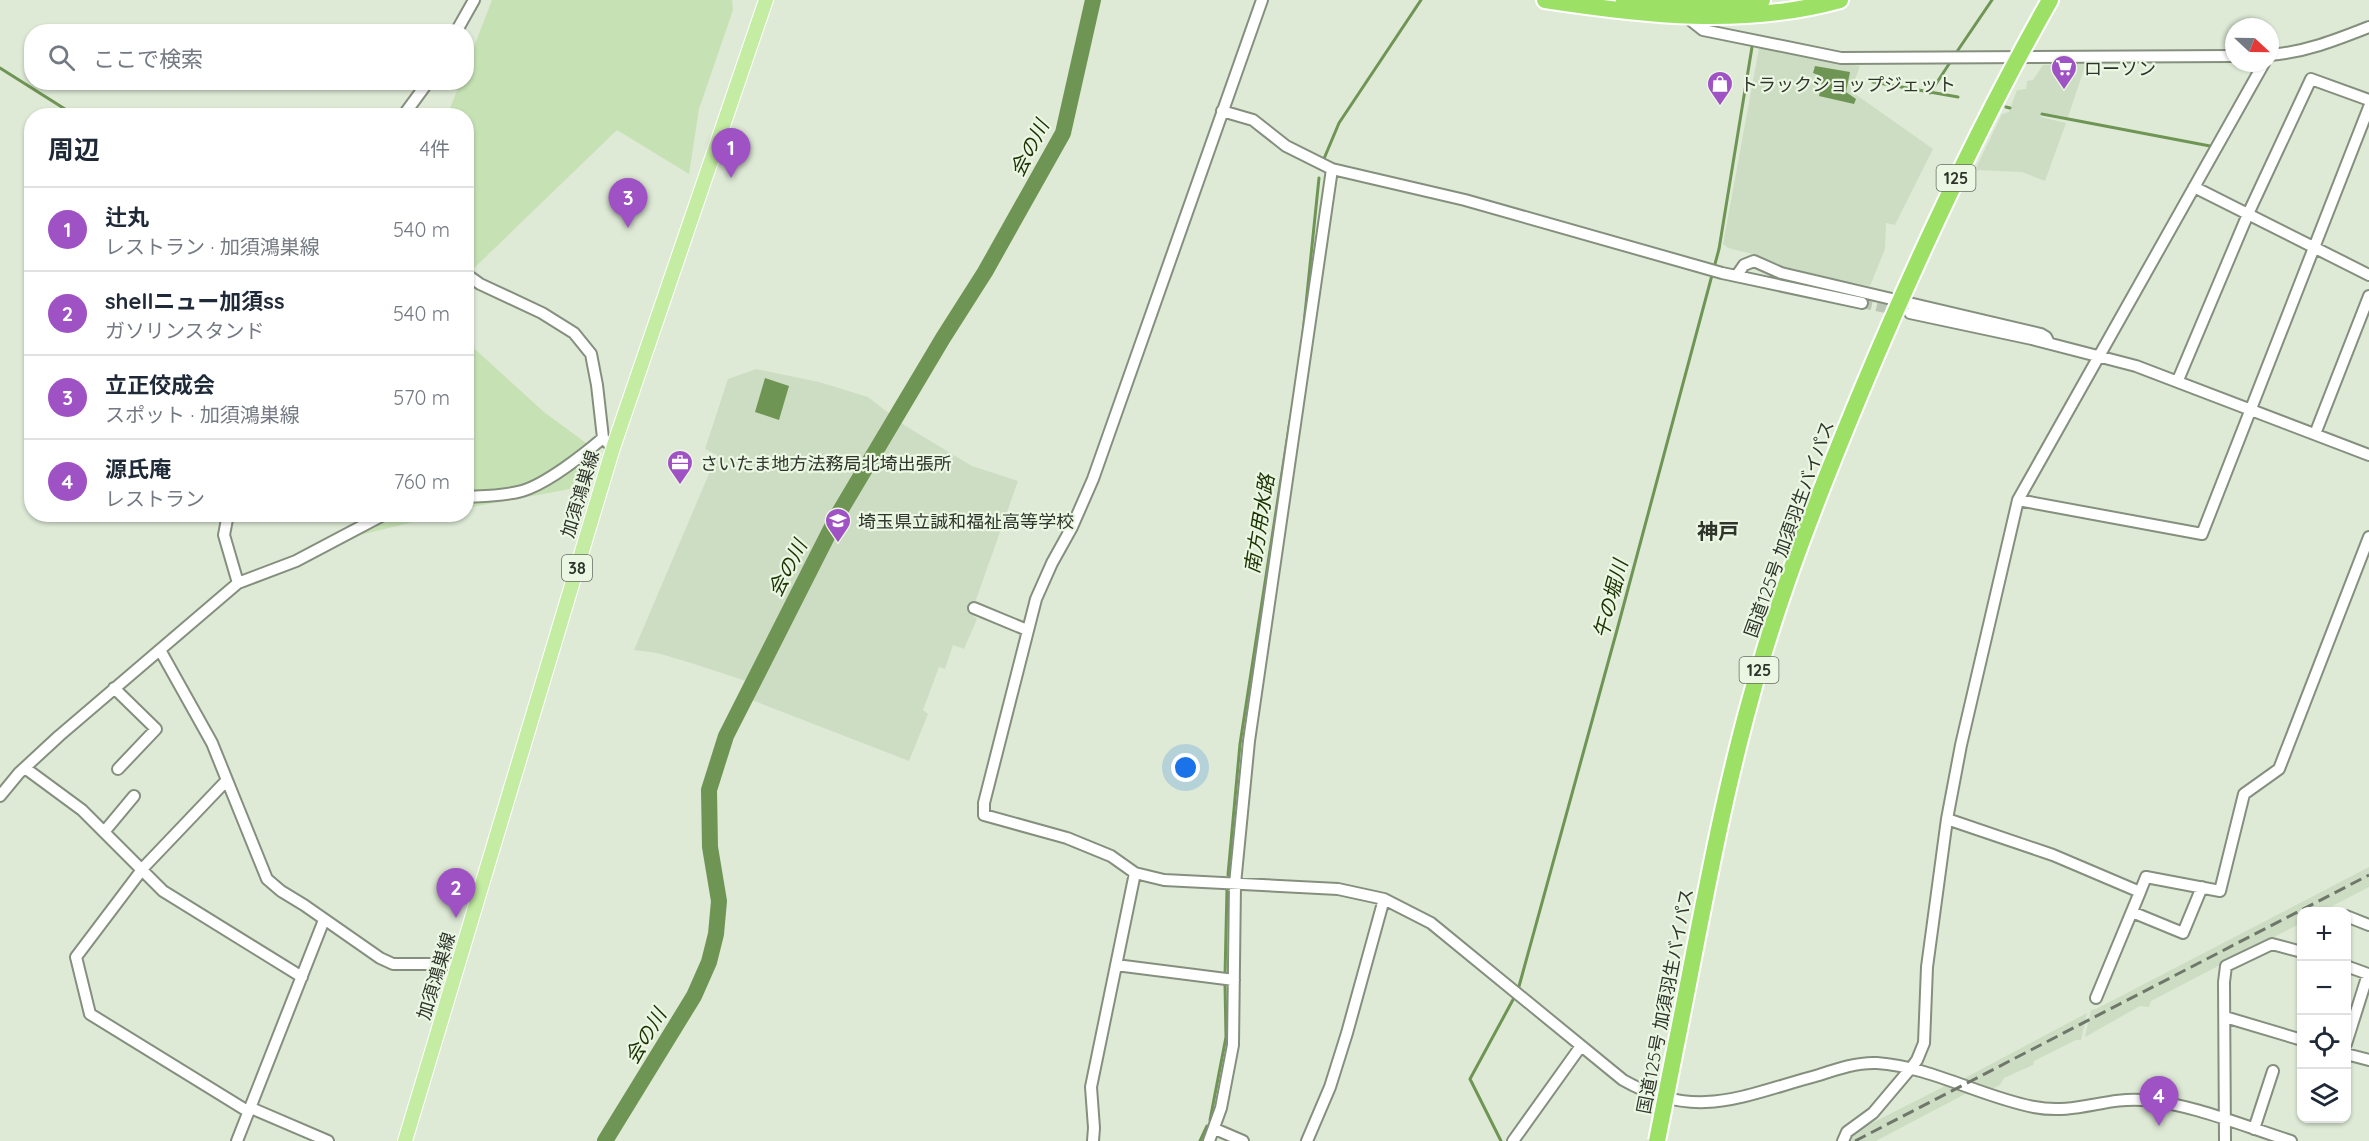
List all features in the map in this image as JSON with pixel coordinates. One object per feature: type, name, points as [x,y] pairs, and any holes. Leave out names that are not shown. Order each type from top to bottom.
[{"type":"highway","points":[[1545,0],[1630,13],[1683,10],[1762,0]]},
{"type":"highway","points":[[1624,0],[1730,16],[1816,7],[1840,0]]},
{"type":"highway","name":"国道125号 加須羽生バイパス","points":[[1657,1141],[1731,775],[1750,699],[1808,527],[1905,307],[1940,210],[2050,0]]},
{"type":"main road","name":"加須鴻巣線","points":[[405,1141],[459,964],[608,443],[766,0]]},
{"type":"street","points":[[460,24],[474,0]]},
{"type":"street","points":[[1262,0],[1093,479],[1036,599],[984,803],[984,815],[1101,850],[1136,873],[1164,880],[1338,888],[1384,899],[1431,922],[1623,1080],[1651,1095],[1684,1103],[1727,1100],[1850,1066],[1875,1063],[1911,1068],[2036,1107],[2078,1109],[2114,1102],[2141,1100],[2179,1105],[2291,1141]]},
{"type":"street","points":[[1683,10],[1703,30],[1841,58],[2225,56]]},
{"type":"street","points":[[2279,54],[2312,48],[2369,27]]},
{"type":"street","points":[[1843,1141],[1846,1132],[1873,1113],[1911,1068],[1924,1043],[1927,967],[1947,819],[1961,745],[2018,500],[2259,72]]},
{"type":"street","points":[[2178,380],[2248,214],[2312,79],[2369,100]]},
{"type":"street","points":[[409,108],[422,90]]},
{"type":"street","points":[[2018,500],[2202,534],[2369,107]]},
{"type":"street","points":[[1222,111],[1253,120],[1286,146],[1332,168],[1465,200],[1708,268],[1862,303]]},
{"type":"street","points":[[1209,1141],[1221,1108],[1233,1045],[1235,884],[1249,741],[1332,168]]},
{"type":"street","points":[[2194,187],[2369,275]]},
{"type":"street","points":[[1737,275],[1744,265],[1754,261],[1781,273],[2136,366],[2369,454]]},
{"type":"street","points":[[474,280],[542,313],[574,333],[591,354],[608,443],[523,491],[474,497]]},
{"type":"street","points":[[2315,434],[2369,296]]},
{"type":"street","points":[[1905,307],[2041,334],[2050,344]]},
{"type":"street","points":[[226,522],[224,535],[238,583]]},
{"type":"street","points":[[0,796],[25,768],[114,688],[238,583],[296,561],[370,522]]},
{"type":"street","points":[[2096,998],[2146,877],[2220,891],[2244,794],[2279,769],[2369,537]]},
{"type":"street","points":[[974,608],[1027,630]]},
{"type":"street","points":[[160,650],[212,743],[267,879],[281,891],[380,958],[393,964],[459,964]]},
{"type":"street","points":[[114,688],[156,729],[118,769]]},
{"type":"street","points":[[25,768],[82,810],[163,891],[302,977]]},
{"type":"street","points":[[227,780],[141,871],[76,957],[90,1014],[250,1110],[328,1141]]},
{"type":"street","points":[[104,832],[134,796]]},
{"type":"street","points":[[1947,819],[2053,855],[2140,892]]},
{"type":"street","points":[[1093,1141],[1090,1086],[1136,873]]},
{"type":"street","points":[[2132,912],[2183,933],[2202,888]]},
{"type":"street","points":[[1306,1141],[1330,1087],[1384,899]]},
{"type":"street","points":[[2351,918],[2369,925]]},
{"type":"street","points":[[237,1141],[324,920]]},
{"type":"street","points":[[2225,1141],[2226,966],[2272,944],[2297,951]]},
{"type":"street","points":[[1116,965],[1234,980]]},
{"type":"street","points":[[2351,968],[2368,974],[2351,1028]]},
{"type":"street","points":[[2224,1017],[2297,1039]]},
{"type":"street","points":[[1513,1141],[1581,1046]]},
{"type":"street","points":[[2351,1055],[2369,1060]]},
{"type":"street","points":[[2254,1129],[2273,1071]]},
{"type":"street","points":[[1215,1129],[1243,1141]]},
{"type":"shaded area","points":[[492,0],[732,0],[733,10],[699,109],[689,174],[617,130],[474,268],[474,108],[450,108],[457,90],[474,90],[474,47]]},
{"type":"shaded area","points":[[1759,48],[1860,66],[1851,91],[1933,149],[1895,225],[1886,223],[1885,249],[1870,286],[1775,266],[1761,256],[1728,248],[1723,244]]},
{"type":"shaded area","points":[[2086,63],[2068,117],[2041,112],[2041,117],[2066,123],[2045,181],[2022,172],[1975,170],[2002,114],[2009,112],[2017,90],[2026,89],[2027,81],[2033,80],[2043,65]]},
{"type":"shaded area","points":[[1815,66],[1850,72],[1846,92],[1856,99],[1854,104],[1819,96],[1823,77],[1813,73]]},
{"type":"shaded area","points":[[474,348],[544,412],[601,454],[586,486],[474,507]]},
{"type":"shaded area","name":"埼玉県立誠和福祉高等学校","points":[[756,369],[819,382],[868,397],[904,425],[972,466],[1018,481],[971,614],[977,619],[964,649],[953,645],[945,669],[939,667],[923,710],[928,714],[909,761],[752,700],[758,685],[657,653],[634,650],[717,455],[705,449],[728,379]]},
{"type":"shaded area","points":[[765,378],[789,386],[779,420],[755,412]]},
{"type":"shaded area","points":[[358,522],[413,522],[360,535]]},
{"type":"shaded area","points":[[2369,867],[2369,887],[2331,907],[2297,907],[2297,925],[2151,1001],[2149,1007],[2140,1006],[2085,1037],[2091,1010]]},
{"type":"shaded area","points":[[2087,1013],[2081,1040],[2076,1040],[2034,1061],[2033,1065],[2004,1078],[2000,1085],[1992,1089],[1963,1079]]},
{"type":"shaded area","points":[[1947,1085],[1971,1093],[1970,1095],[1965,1094],[1876,1141],[1846,1141],[1870,1124]]},
{"type":"waterway","name":"会の川","points":[[605,1141],[694,996],[709,962],[716,934],[719,901],[710,847],[709,790],[726,736],[840,511],[985,272],[1063,133],[1093,0]]},
{"type":"waterway","name":"南方用水路","points":[[1323,161],[1339,123],[1421,0]]},
{"type":"waterway","points":[[1956,53],[1992,0]]},
{"type":"waterway","name":"午の堀川","points":[[1518,990],[1719,249],[1752,47]]},
{"type":"waterway","points":[[1930,93],[1951,61]]},
{"type":"waterway","points":[[0,68],[24,83]]},
{"type":"waterway","points":[[1873,82],[1958,97]]},
{"type":"waterway","points":[[35,90],[63,108]]},
{"type":"waterway","points":[[2006,107],[2010,108]]},
{"type":"waterway","points":[[2042,114],[2210,146]]},
{"type":"waterway","name":"南方用水路","points":[[1302,343],[1319,178]]},
{"type":"waterway","name":"南方用水路","points":[[1228,875],[1240,744],[1290,421]]},
{"type":"waterway","name":"南方用水路","points":[[1225,976],[1227,889]]},
{"type":"waterway","name":"南方用水路","points":[[1210,1120],[1226,1037],[1225,984]]},
{"type":"waterway","name":"午の堀川","points":[[1501,1141],[1470,1079],[1515,996]]},
{"type":"waterway","name":"南方用水路","points":[[1200,1141],[1207,1126]]},
{"type":"tunnel","points":[[1862,303],[1900,311]]},
{"type":"railway","points":[[1855,1141],[2369,875]]},
{"type":"place","name":"ローソン","points":[[2064,91]]},
{"type":"place","name":"トラックショップジェット","points":[[1720,107]]},
{"type":"place","name":"辻丸","points":[[731,178]]},
{"type":"place","name":"立正佼成会","points":[[628,228]]},
{"type":"place","name":"さいたま地方法務局北埼出張所","points":[[680,486]]},
{"type":"place","name":"埼玉県立誠和福祉高等学校","points":[[838,544]]},
{"type":"place","name":"shellニュー加須ss","points":[[456,918]]},
{"type":"place","name":"源氏庵","points":[[2159,1126]]},
{"type":"district","name":"神戸","points":[[1718,531]]}]
